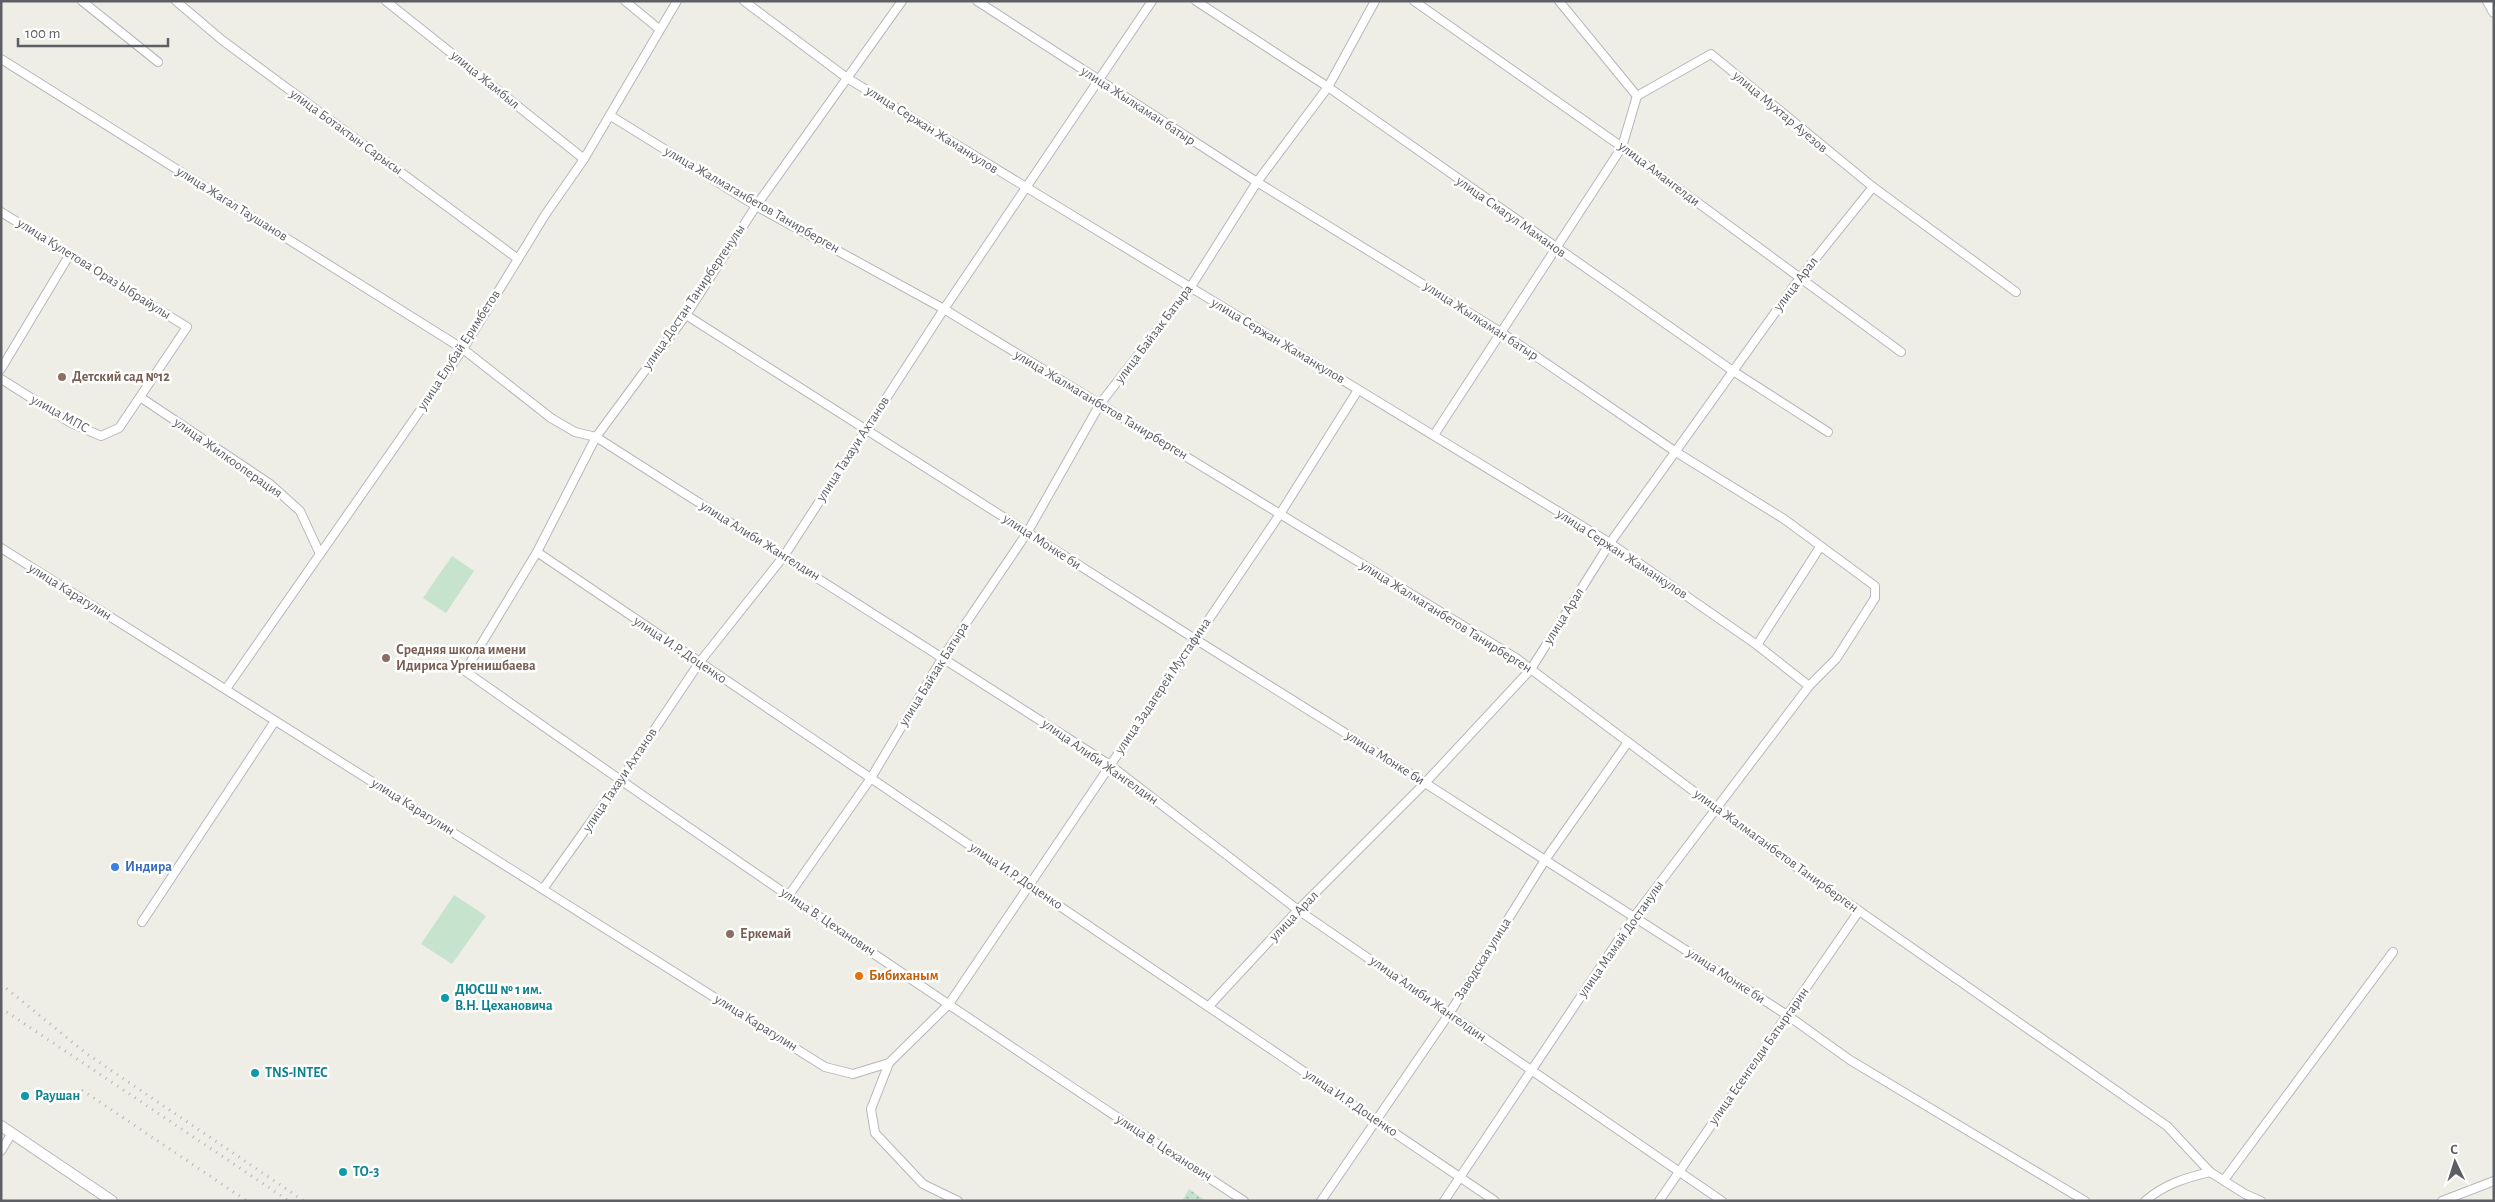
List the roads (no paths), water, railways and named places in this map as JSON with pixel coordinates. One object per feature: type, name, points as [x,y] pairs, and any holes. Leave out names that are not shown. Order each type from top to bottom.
[{"type":"street","points":[[82,1],[158,62]]},
{"type":"street","name":"улица Ботактын Сарысы","points":[[176,1],[222,40],[518,259]]},
{"type":"street","name":"улица Жамбыл","points":[[386,1],[584,160]]},
{"type":"street","points":[[625,1],[659,29]]},
{"type":"street","name":"улица Елубай Еримбетов","points":[[226,689],[463,349],[545,215],[584,160],[611,116],[676,1]]},
{"type":"street","name":"улица Сержан Жаманкулов","points":[[744,1],[847,78],[1610,543],[1757,645],[1809,686]]},
{"type":"street","name":"улица Достан Танирбергенулы","points":[[465,671],[537,552],[596,437],[686,315],[756,206],[902,1]]},
{"type":"street","name":"улица Жылкаман батыр","points":[[977,1],[1257,182],[1502,333],[1676,452],[1784,519],[1875,586],[1875,598],[1836,659],[1809,686]]},
{"type":"street","name":"улица Тахауи Ахтанов","points":[[543,889],[620,781],[699,663],[784,556],[944,309],[1152,1]]},
{"type":"street","name":"улица Смагул Маманов","points":[[1196,1],[1328,87],[1733,371],[1828,432]]},
{"type":"street","name":"улица Байзак Батыра","points":[[789,895],[871,778],[943,657],[1027,533],[1100,404],[1190,288],[1257,182],[1328,87],[1375,1]]},
{"type":"street","name":"улица Амангелди","points":[[1414,1],[1622,147],[1799,279],[1901,352]]},
{"type":"street","points":[[1434,436],[1622,147],[1637,96],[1559,1]]},
{"type":"street","points":[[2488,1],[2494,12]]},
{"type":"street","name":"улица Мухтар Ауезов","points":[[1637,96],[1711,54],[1873,187],[2016,292]]},
{"type":"street","name":"улица Жагал Таушанов","points":[[1,59],[463,349]]},
{"type":"street","name":"улица Жалмаганбетов Танирберген","points":[[611,116],[756,206],[944,309],[1516,658],[1718,810],[2167,1126],[2210,1172],[2245,1194],[2261,1201]]},
{"type":"street","name":"улица Арал","points":[[1209,1006],[1298,910],[1425,783],[1531,669],[1610,543],[1799,279],[1873,187]]},
{"type":"street","name":"улица Кулетова Ораз Ыбрайулы","points":[[1,212],[187,327]]},
{"type":"street","points":[[1,369],[70,254]]},
{"type":"street","name":"улица Монке би","points":[[686,315],[1195,640],[1425,783],[1787,1015],[1850,1060],[2085,1201]]},
{"type":"street","name":"улица МПС","points":[[1,379],[71,423],[101,436],[119,428],[187,327]]},
{"type":"street","name":"улица Алиби Жангелдин","points":[[463,349],[551,418],[575,432],[596,437],[1110,765],[1298,910],[1722,1201]]},
{"type":"street","name":"улица Задагерей Мустафина","points":[[825,1067],[853,1074],[889,1063],[949,1004],[1280,514],[1358,390]]},
{"type":"street","name":"улица Жилкооперация","points":[[140,397],[270,484],[300,511],[320,554]]},
{"type":"street","points":[[1757,645],[1820,546]]},
{"type":"street","name":"улица Карагулин","points":[[1,548],[825,1067]]},
{"type":"street","name":"улица И.Р. Доценко","points":[[537,552],[1495,1201]]},
{"type":"street","name":"улица В. Цеханович","points":[[465,671],[620,781],[1088,1099],[1244,1201]]},
{"type":"street","name":"улица Мамай Достанулы","points":[[1444,1201],[1634,917],[1718,810],[1742,774],[1809,686]]},
{"type":"street","points":[[142,922],[276,721]]},
{"type":"street","name":"Заводская улица","points":[[1321,1201],[1375,1119],[1449,1014],[1545,860],[1628,742]]},
{"type":"street","name":"улица Есенгелди Батыргарин","points":[[1659,1201],[1859,911]]},
{"type":"street","points":[[2224,1180],[2394,952]]},
{"type":"street","points":[[889,1063],[871,1109],[875,1133],[923,1184],[958,1201]]},
{"type":"street","points":[[1,1126],[112,1201]]},
{"type":"street","points":[[1,1151],[12,1133]]},
{"type":"street","points":[[2145,1201],[2161,1188],[2181,1179],[2210,1172]]},
{"type":"street","points":[[2442,1201],[2494,1181]]},
{"type":"railway","points":[[1,984],[87,1054],[304,1201]]},
{"type":"railway","points":[[1,1008],[289,1201]]},
{"type":"railway","points":[[82,1090],[247,1201]]},
{"type":"place","name":"Детский сад №12","points":[[62,377]]},
{"type":"place","name":"Средняя школа имени Идириса Ургенишбаева","points":[[386,658]]},
{"type":"place","name":"Индира","points":[[115,867]]},
{"type":"place","name":"Еркемай","points":[[730,934]]},
{"type":"place","name":"Бибиханым","points":[[859,976]]},
{"type":"place","name":"ДЮСШ № 1 им. В.Н. Цехановича","points":[[445,998]]},
{"type":"place","name":"TNS-INTEC","points":[[255,1073]]},
{"type":"place","name":"Раушан","points":[[25,1096]]},
{"type":"place","name":"ТО-3","points":[[343,1172]]}]
